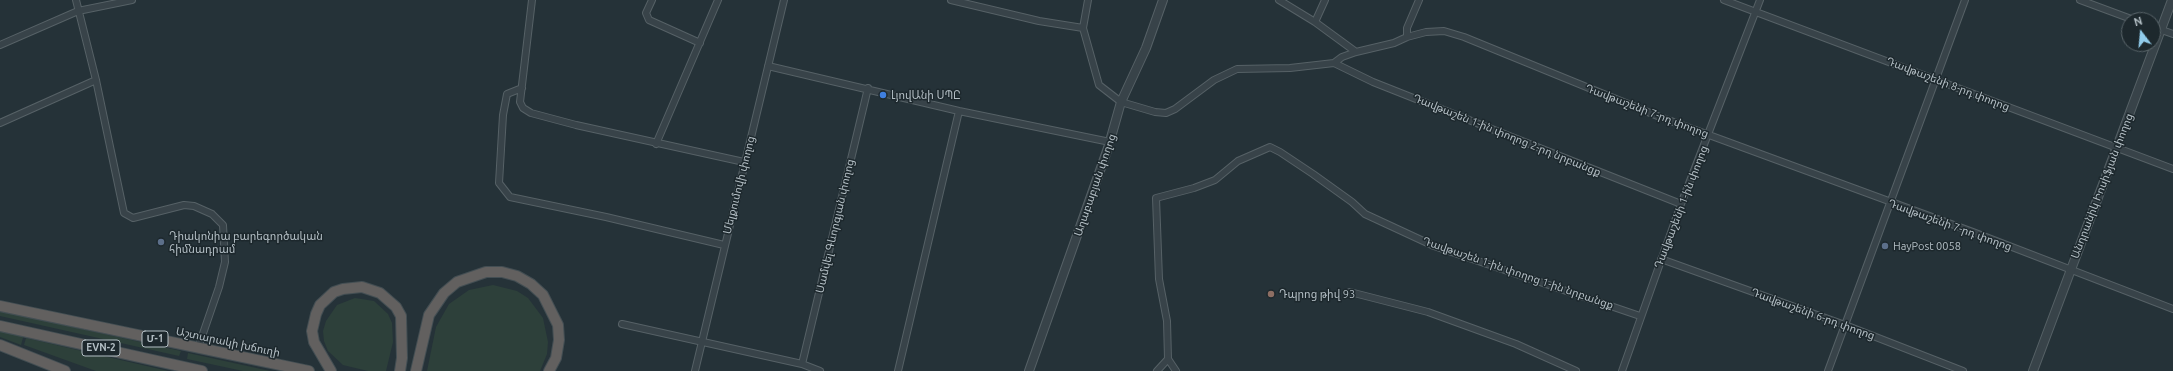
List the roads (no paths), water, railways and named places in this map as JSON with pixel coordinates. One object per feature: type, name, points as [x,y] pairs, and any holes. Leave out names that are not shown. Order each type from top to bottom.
[{"type":"highway","points":[[416,371],[429,315],[444,293],[457,282],[486,272],[502,272],[517,276],[531,284],[543,295],[551,308],[558,325],[559,340],[556,358],[549,371]]},
{"type":"highway","points":[[331,371],[319,354],[314,342],[312,331],[313,320],[320,305],[326,298],[343,288],[357,287],[380,293],[390,300],[399,312],[402,328],[400,371]]},
{"type":"highway","name":"Աշտարակի խճուղի","points":[[0,306],[310,371]]},
{"type":"highway","name":"EVN-2","points":[[0,326],[202,371]]},
{"type":"highway","points":[[0,345],[65,371]]},
{"type":"street","points":[[76,0],[96,80],[125,215],[133,218],[184,205],[194,206],[212,214],[223,225],[225,262],[219,287],[198,348]]},
{"type":"street","points":[[0,45],[78,11],[132,0]]},
{"type":"street","points":[[532,0],[520,102],[523,108],[531,113],[656,144],[744,162]]},
{"type":"street","points":[[652,0],[646,13],[649,20],[700,43]]},
{"type":"street","points":[[656,144],[718,0]]},
{"type":"street","name":"Մելքումովի փողոց","points":[[695,371],[784,0]]},
{"type":"street","points":[[951,0],[1039,21],[1083,28],[1088,0]]},
{"type":"street","name":"Աղաբաբյան փողոց","points":[[1029,371],[1110,142],[1122,102],[1146,48],[1163,0]]},
{"type":"street","points":[[1279,0],[1315,22],[1356,52]]},
{"type":"street","points":[[1315,22],[1325,0]]},
{"type":"street","points":[[1407,37],[1407,28],[1419,0]]},
{"type":"street","name":"Դավթաշենի 8-րդ փողոց","points":[[1724,0],[2173,169]]},
{"type":"street","name":"Դավթաշենի 1-ին փողոց","points":[[1622,371],[1640,316],[1681,204],[1760,0]]},
{"type":"street","points":[[1828,371],[1965,0]]},
{"type":"street","points":[[2080,0],[2121,15]]},
{"type":"street","name":"Անդրանիկ Իոսիֆյան փողոց","points":[[2161,21],[2172,0]]},
{"type":"street","name":"Դավթաշենի 7-րդ փողոց","points":[[1083,28],[1098,85],[1122,102],[1155,112],[1166,113],[1175,109],[1214,80],[1237,69],[1290,68],[1334,63],[1342,57],[1356,52],[1394,43],[1407,37],[1426,32],[1444,31],[1464,37],[1565,80],[2173,309]]},
{"type":"street","points":[[2161,30],[2173,34]]},
{"type":"street","name":"Անդրանիկ Իոսիֆյան փողոց","points":[[2032,371],[2116,147],[2149,52]]},
{"type":"street","name":"Դավթաշեն 1-ին փողոց 2-րդ նրբանցք","points":[[1334,63],[1374,82],[1681,204]]},
{"type":"street","points":[[768,66],[868,88],[959,111],[1110,142]]},
{"type":"street","points":[[0,123],[96,80]]},
{"type":"street","points":[[522,88],[506,94],[503,115],[499,183],[510,197],[606,217],[724,245]]},
{"type":"street","name":"Սամվել Գևորգյան փողոց","points":[[802,364],[868,88]]},
{"type":"street","points":[[898,371],[959,111]]},
{"type":"street","name":"Դավթաշեն 1-ին փողոց 1-ին նրբանցք","points":[[1168,359],[1167,321],[1159,279],[1156,198],[1194,188],[1215,180],[1238,160],[1270,147],[1280,152],[1339,193],[1365,214],[1434,246],[1640,316]]},
{"type":"street","name":"Դավթաշենի 6-րդ փողոց","points":[[1662,259],[1845,325],[1963,371]]},
{"type":"street","points":[[1350,292],[1428,312],[1516,344],[1576,371]]},
{"type":"street","points":[[622,324],[802,364],[820,371]]},
{"type":"street","points":[[1157,371],[1168,359],[1176,371]]},
{"type":"place","name":"ԼյովԱնի ՍՊԸ","points":[[883,95]]},
{"type":"place","name":"Դիակոնիա բարեգործական հիմնադրամ","points":[[161,242]]},
{"type":"place","name":"HayPost 0058","points":[[1885,246]]},
{"type":"place","name":"Դպրոց թիվ 93","points":[[1271,294]]}]
